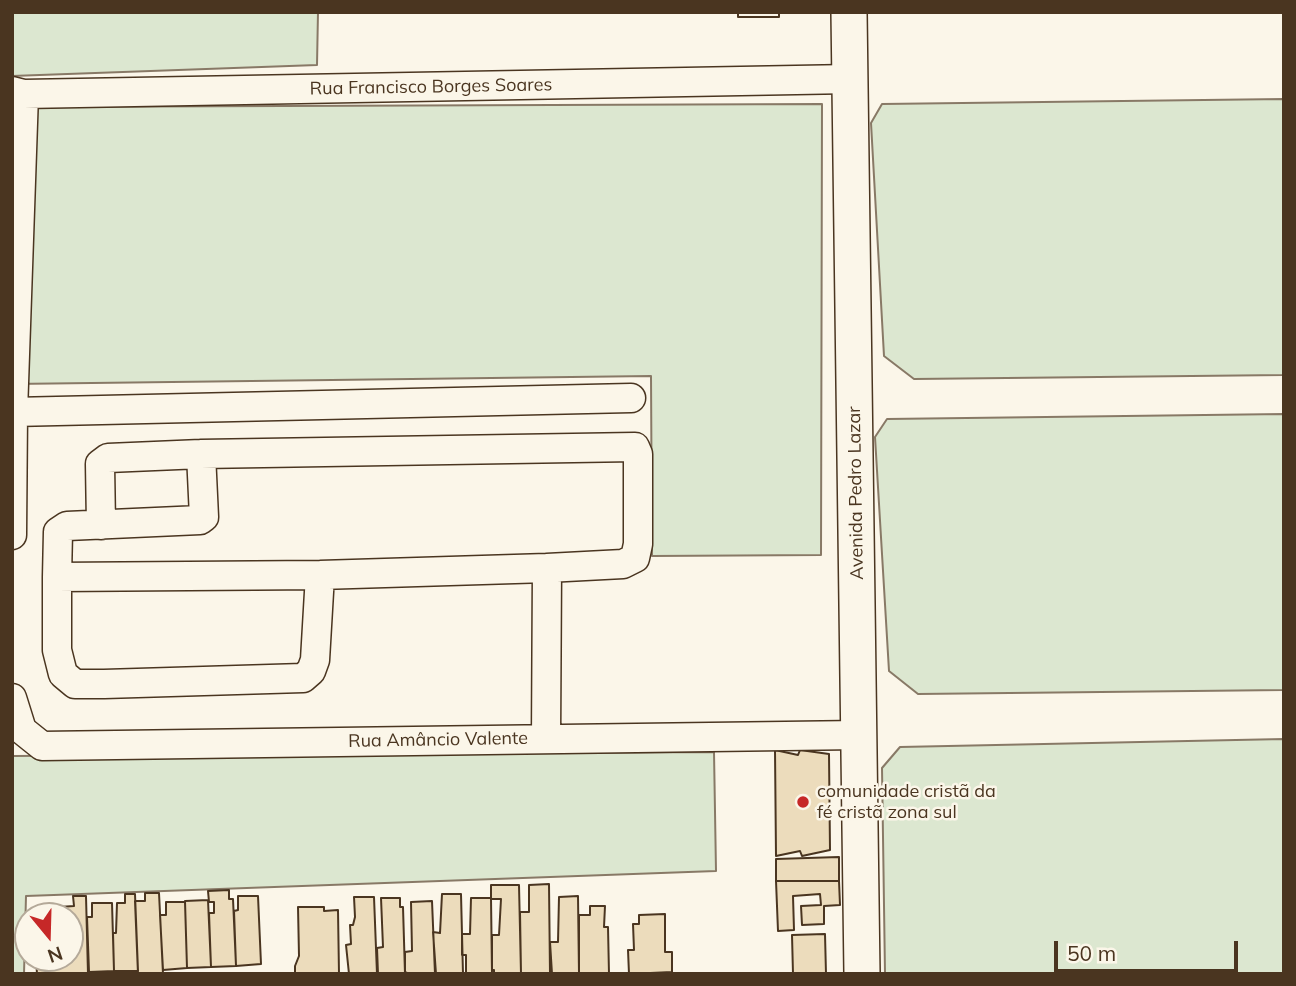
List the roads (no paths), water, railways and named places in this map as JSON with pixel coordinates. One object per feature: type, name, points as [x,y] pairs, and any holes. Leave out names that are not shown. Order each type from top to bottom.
[{"type":"main road","name":"Avenida Pedro Lazar","points":[[849,12],[862,974]]},
{"type":"street","name":"Rua Francisco Borges Soares","points":[[18,92],[851,79]]},
{"type":"street","points":[[12,535],[18,92]]},
{"type":"street","points":[[13,412],[631,398]]},
{"type":"street","points":[[57,577],[320,575],[623,564],[635,558],[638,544],[638,454],[635,447],[108,458],[100,464],[101,525]]},
{"type":"street","points":[[201,454],[204,517],[200,520],[67,526],[58,532],[57,650],[63,674],[75,684],[303,678],[311,671],[315,660],[320,575]]},
{"type":"street","points":[[546,738],[547,568]]},
{"type":"street","name":"Rua Amâncio Valente","points":[[12,698],[22,730],[42,746],[859,735]]},
{"type":"place","name":"comunidade cristã da fé cristã zona sul","points":[[803,802]]}]
